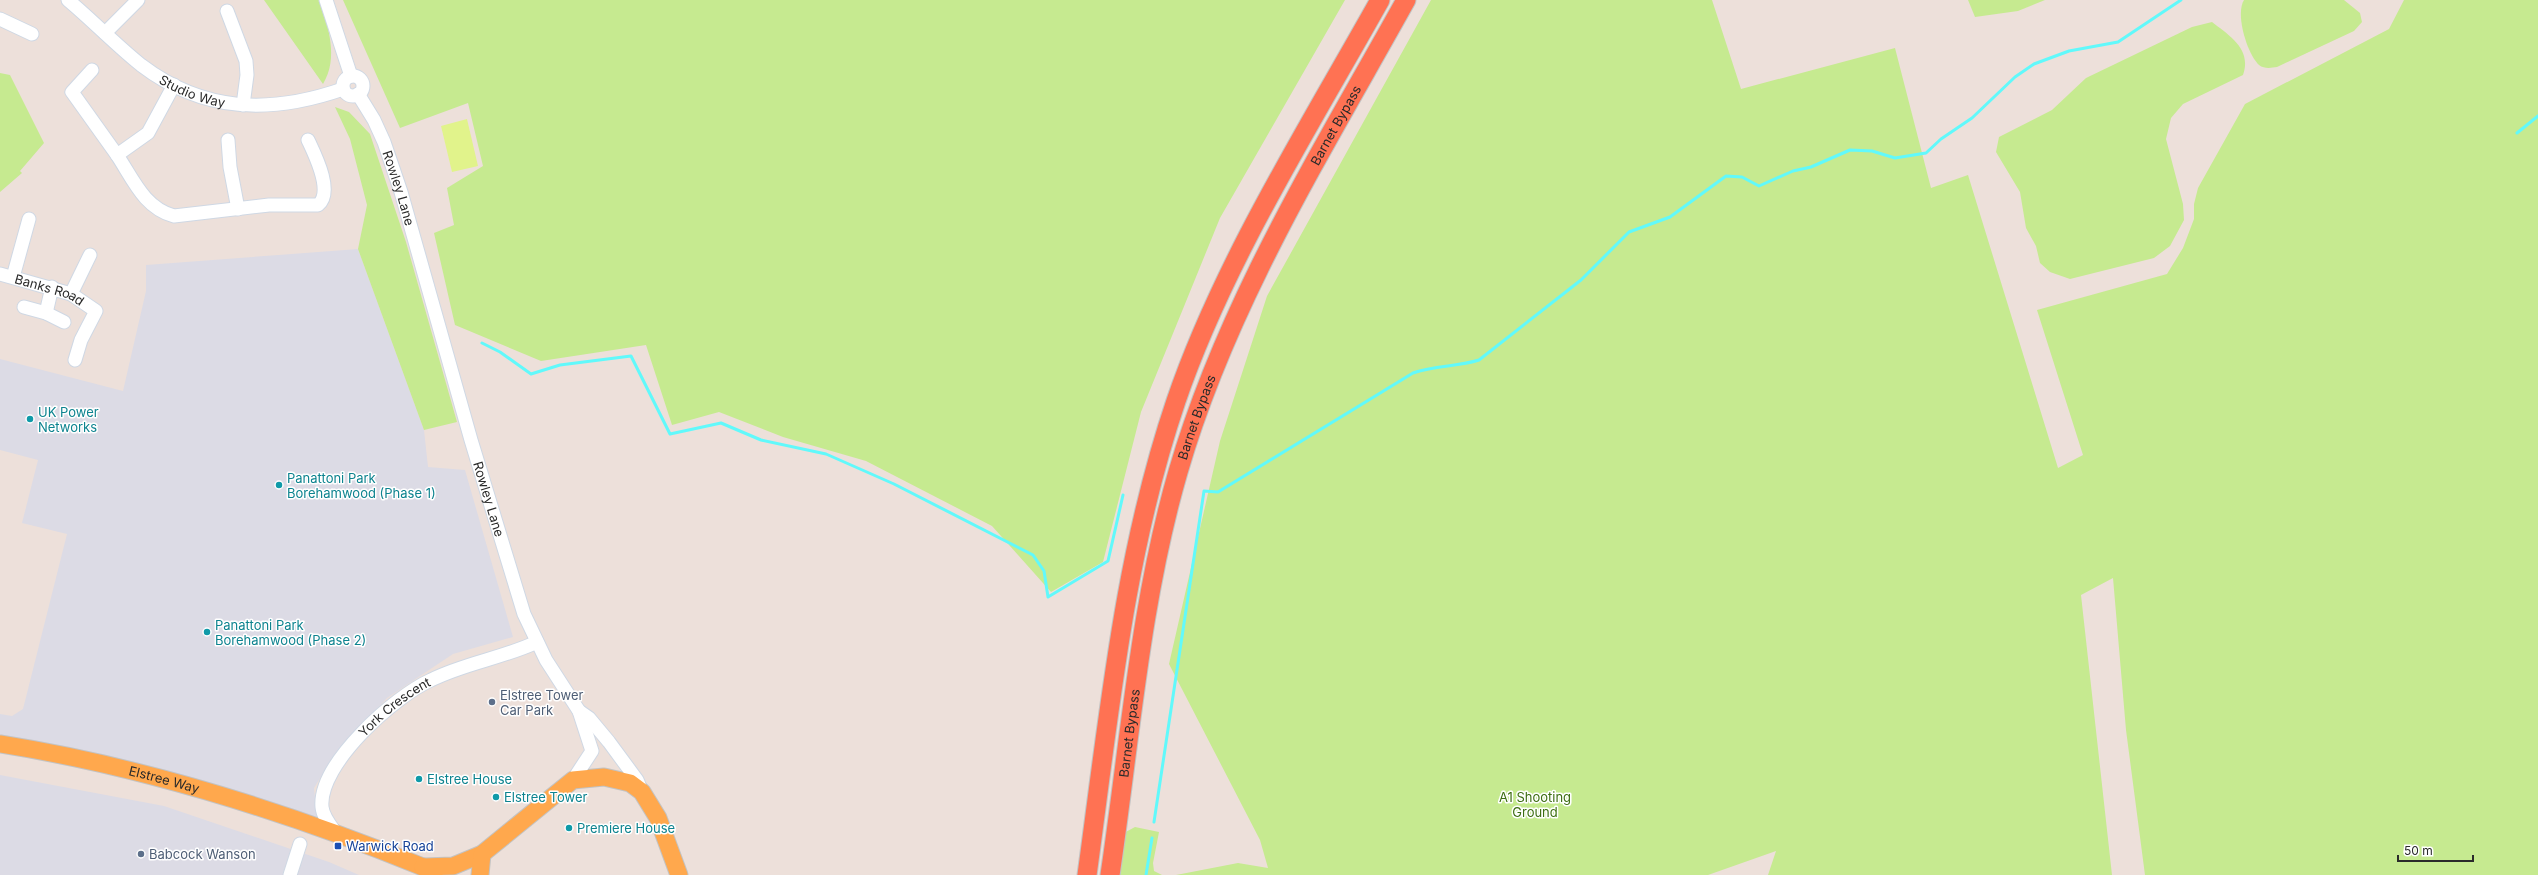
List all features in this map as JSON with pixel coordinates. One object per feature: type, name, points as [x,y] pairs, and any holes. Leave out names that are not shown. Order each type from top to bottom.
[{"type":"highway","name":"Barnet Bypass","points":[[1087,875],[1125,608],[1138,539],[1155,467],[1177,399],[1202,336],[1243,249],[1380,0]]},
{"type":"highway","name":"Barnet Bypass","points":[[1110,875],[1148,611],[1160,544],[1178,473],[1198,408],[1223,344],[1263,259],[1406,0]]},
{"type":"main road","name":"Elstree Way","points":[[0,744],[80,758],[150,774],[330,831],[426,872]]},
{"type":"main road","points":[[426,872],[453,866],[482,854],[573,780],[593,777],[611,778],[630,784],[642,792]]},
{"type":"main road","name":"Rowley Lane","points":[[642,792],[658,818],[679,875]]},
{"type":"main road","points":[[480,875],[482,854]]},
{"type":"street","name":"Studio Way","points":[[68,0],[140,64],[174,85],[204,98],[244,105],[294,103],[343,89]]},
{"type":"street","points":[[105,33],[138,0]]},
{"type":"street","points":[[326,0],[352,76]]},
{"type":"street","points":[[227,11],[246,61],[247,75],[244,105]]},
{"type":"street","points":[[0,19],[32,34]]},
{"type":"street","points":[[92,70],[72,92],[117,155],[148,202],[160,212],[174,216],[269,205],[314,205],[323,201],[323,176],[320,164],[308,140]]},
{"type":"street","points":[[352,76],[358,77],[362,82],[362,89],[358,94],[349,95],[343,89],[344,80],[352,76]]},
{"type":"street","points":[[117,155],[148,133],[174,85]]},
{"type":"street","name":"Rowley Lane","points":[[358,94],[374,120],[384,142],[401,192],[473,448],[516,588],[537,642],[579,711],[589,718],[609,742],[637,780],[642,792]]},
{"type":"street","points":[[228,140],[230,167],[238,209]]},
{"type":"street","points":[[13,277],[29,219]]},
{"type":"street","points":[[71,294],[90,255]]},
{"type":"street","name":"Banks Road","points":[[0,274],[52,287],[71,294],[96,311],[81,340],[75,360]]},
{"type":"street","points":[[46,313],[52,287]]},
{"type":"street","points":[[24,308],[46,313],[64,322]]},
{"type":"street","name":"York Crescent","points":[[330,831],[323,814],[322,798],[328,781],[352,744],[388,708],[425,683],[451,672],[517,652],[537,642]]},
{"type":"street","points":[[573,780],[592,751],[579,711]]},
{"type":"street","points":[[290,875],[300,844]]},
{"type":"shaded area","points":[[358,249],[424,430],[428,467],[465,470],[513,637],[453,654],[387,698],[337,751],[314,788],[316,809],[321,819],[124,760],[0,736],[0,714],[12,716],[23,709],[67,534],[22,523],[38,460],[0,450],[0,359],[123,391],[146,291],[146,265]]},
{"type":"shaded area","points":[[0,775],[164,806],[329,862],[359,875],[0,875]]},
{"type":"green space","points":[[264,0],[320,0],[329,32],[331,53],[328,74],[323,84]]},
{"type":"green space","points":[[343,0],[1345,0],[1220,218],[1141,412],[1103,562],[1051,592],[992,526],[866,461],[783,437],[719,412],[672,425],[646,345],[541,361],[455,325],[434,233],[454,225],[447,188],[483,166],[468,103],[400,128]]},
{"type":"green space","name":"A1 Shooting Ground","points":[[1431,0],[1712,0],[1741,89],[1895,48],[1931,188],[1968,175],[2058,468],[2083,455],[2037,310],[2167,274],[2183,248],[2194,219],[2194,204],[2198,188],[2245,104],[2389,29],[2404,0],[2538,0],[2538,875],[2145,875],[2126,730],[2113,578],[2081,595],[2112,875],[1768,875],[1776,851],[1708,875],[1176,875],[1238,863],[1268,868],[1260,840],[1169,664],[1220,441],[1267,296]]},
{"type":"green space","points":[[1968,0],[2045,0],[2018,11],[1975,17]]},
{"type":"green space","points":[[2244,0],[2344,0],[2360,13],[2362,22],[2354,31],[2277,67],[2265,68],[2259,65],[2250,52],[2244,34],[2241,15]]},
{"type":"green space","points":[[2212,22],[2238,44],[2242,50],[2245,66],[2243,75],[2183,104],[2171,118],[2166,139],[2183,204],[2184,220],[2170,246],[2154,258],[2070,279],[2050,272],[2040,263],[2036,246],[2026,228],[2020,192],[1996,152],[1999,137],[2052,110],[2086,78],[2192,27]]},
{"type":"green space","points":[[0,73],[10,75],[44,143],[20,171],[22,173],[0,192]]},
{"type":"green space","points":[[335,107],[349,112],[370,134],[406,242],[457,422],[424,430],[358,249],[367,205],[350,139]]},
{"type":"green space","points":[[467,119],[478,166],[452,172],[441,126]]},
{"type":"green space","points":[[1135,827],[1159,832],[1153,863],[1154,871],[1162,875],[1117,875],[1122,834]]},
{"type":"waterway","points":[[1154,822],[1204,491],[1218,492],[1413,373],[1421,370],[1479,360],[1581,280],[1629,232],[1670,217],[1726,176],[1742,177],[1759,186],[1793,171],[1811,167],[1850,150],[1872,151],[1895,158],[1926,153],[1941,139],[1972,118],[2015,77],[2034,64],[2069,51],[2118,42],[2181,0]]},
{"type":"waterway","points":[[2517,133],[2538,116]]},
{"type":"waterway","points":[[482,343],[500,352],[531,374],[560,365],[631,356],[670,434],[721,423],[761,440],[826,454],[894,484],[1033,555],[1044,571],[1048,597],[1108,561],[1123,495]]},
{"type":"waterway","points":[[1146,875],[1152,838]]},
{"type":"place","name":"UK Power Networks","points":[[30,419]]},
{"type":"place","name":"Panattoni Park Borehamwood (Phase 1)","points":[[279,485]]},
{"type":"place","name":"Panattoni Park Borehamwood (Phase 2)","points":[[207,632]]},
{"type":"place","name":"Elstree Tower Car Park","points":[[492,702]]},
{"type":"place","name":"Elstree House","points":[[419,779]]},
{"type":"place","name":"Elstree Tower","points":[[496,797]]},
{"type":"place","name":"Premiere House","points":[[569,828]]},
{"type":"place","name":"Warwick Road","points":[[338,846]]},
{"type":"place","name":"Babcock Wanson","points":[[141,854]]}]
